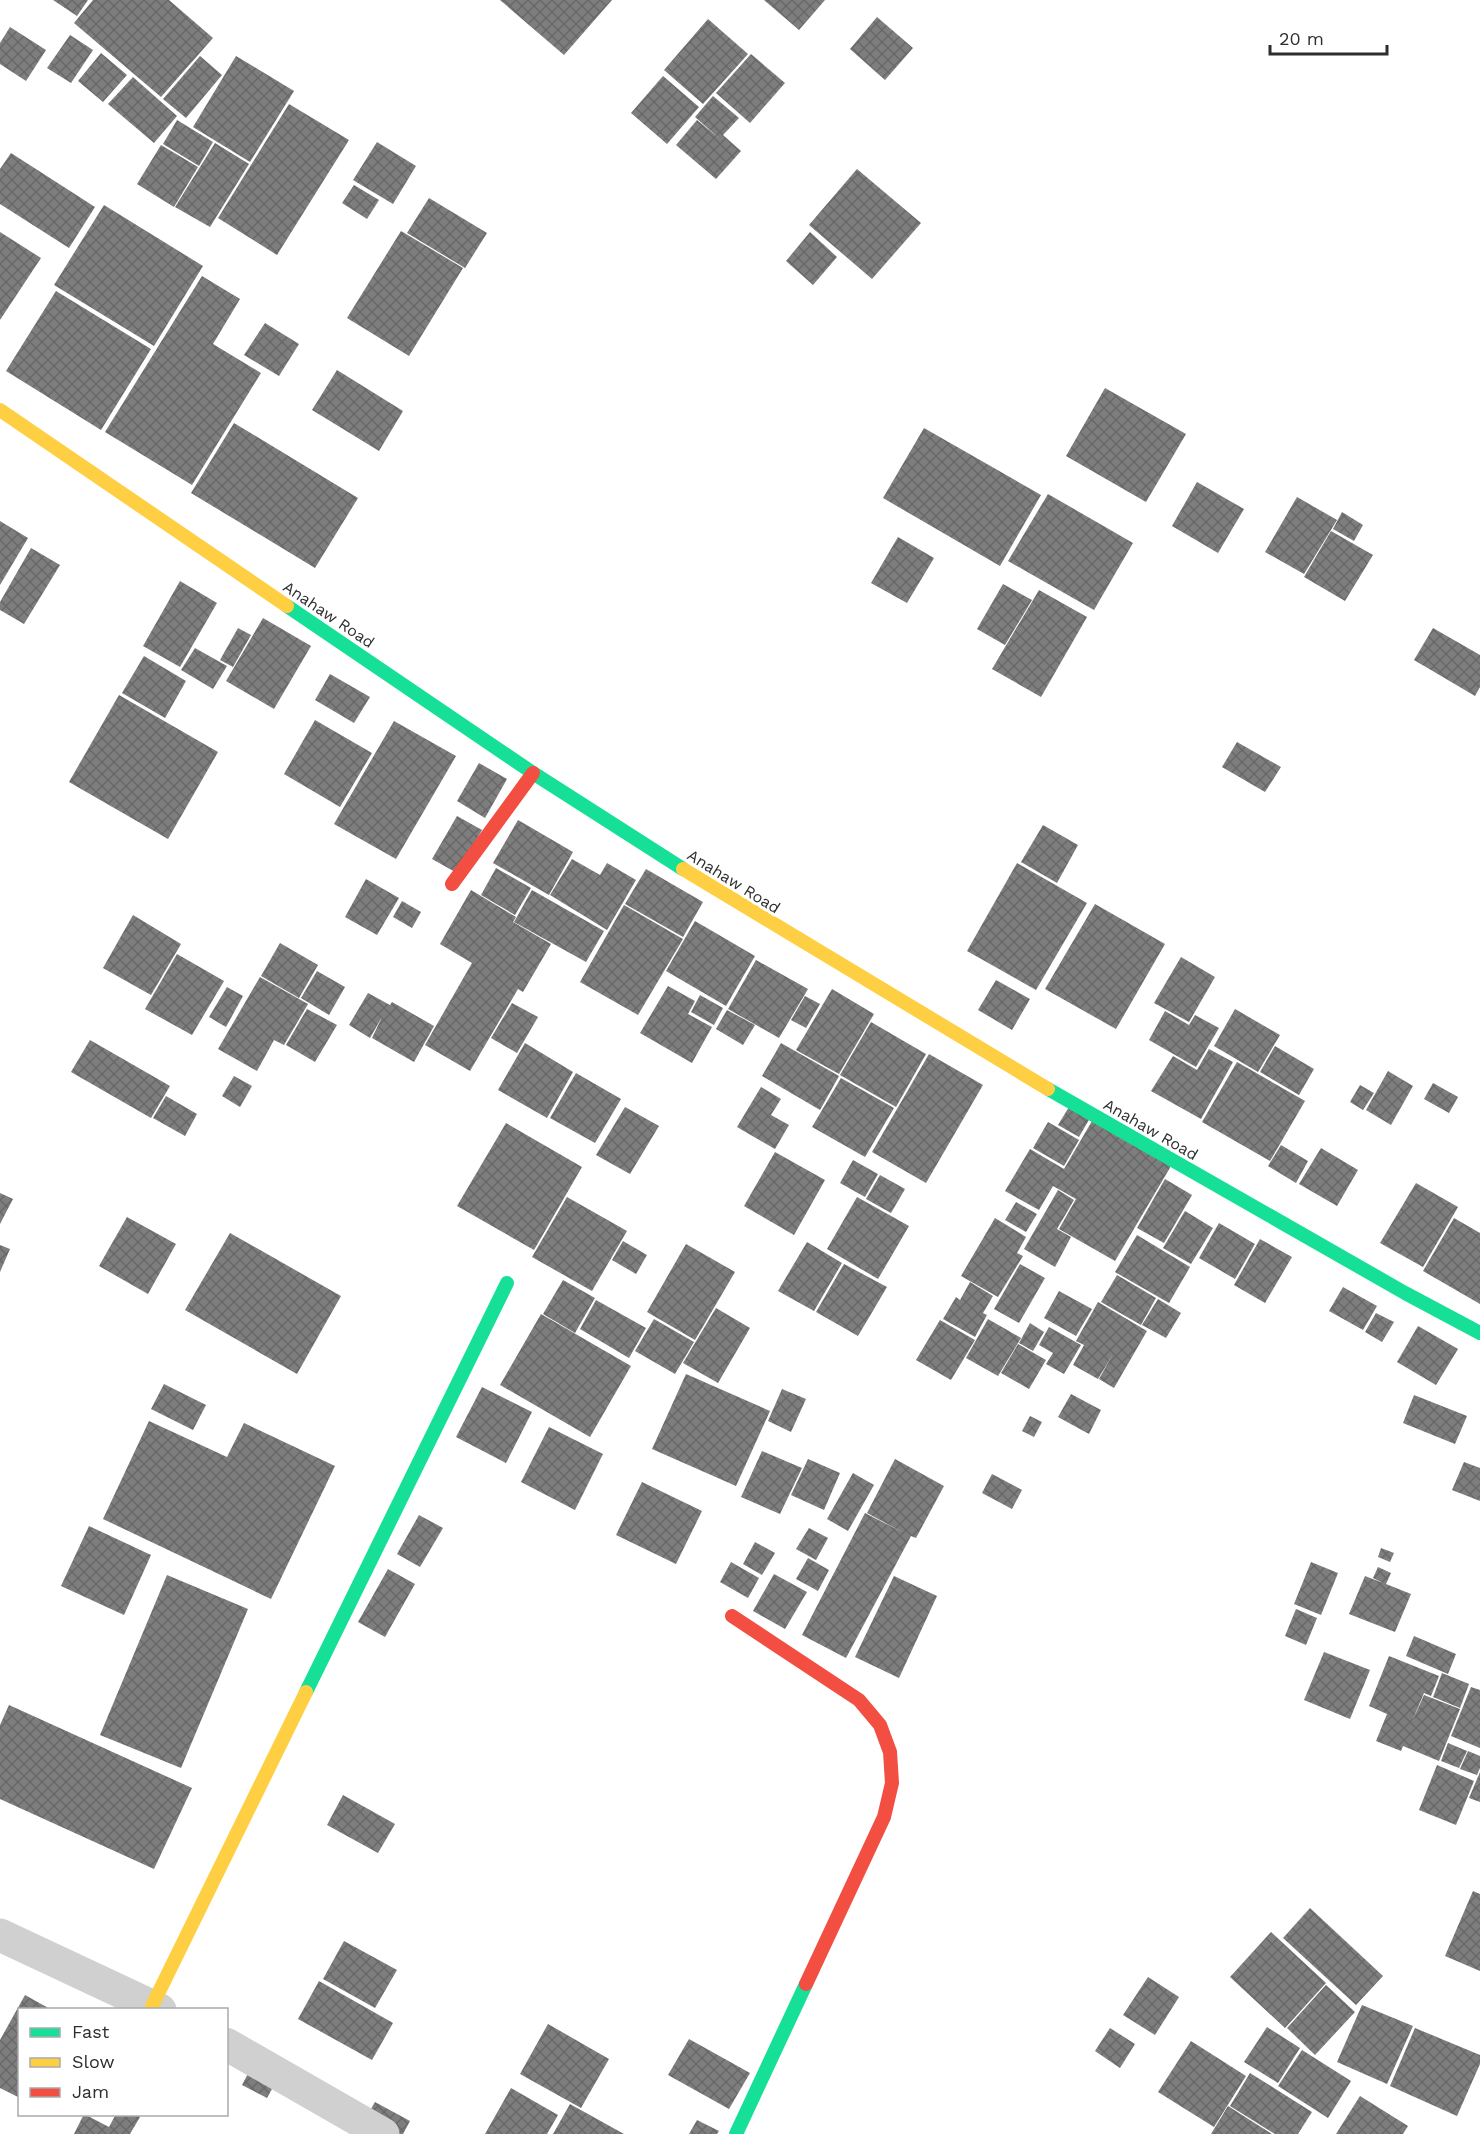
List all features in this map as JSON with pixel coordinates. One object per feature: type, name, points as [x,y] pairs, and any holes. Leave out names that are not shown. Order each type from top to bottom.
[{"type":"street","name":"Anahaw Road","points":[[0,410],[533,773],[654,852],[1007,1065],[1405,1293],[1480,1333]]},
{"type":"street","points":[[452,884],[533,773]]},
{"type":"street","points":[[0,1935],[156,2008],[507,1283]]},
{"type":"street","points":[[732,1616],[859,1700],[880,1725],[890,1752],[892,1783],[884,1817],[736,2134]]},
{"type":"street","points":[[228,2045],[383,2134]]},
{"type":"building","points":[[53,0],[88,0],[77,16]]},
{"type":"building","points":[[93,0],[169,0],[213,38],[161,97],[74,23]]},
{"type":"building","points":[[500,0],[612,0],[564,55]]},
{"type":"building","points":[[764,0],[825,0],[799,30]]},
{"type":"building","points":[[877,17],[913,48],[885,80],[850,49]]},
{"type":"building","points":[[708,19],[748,54],[703,104],[664,70]]},
{"type":"building","points":[[10,27],[46,50],[26,81],[0,64],[0,43]]},
{"type":"building","points":[[70,35],[93,50],[71,83],[47,68]]},
{"type":"building","points":[[101,53],[127,75],[103,102],[78,81]]},
{"type":"building","points":[[751,54],[785,83],[750,123],[716,93]]},
{"type":"building","points":[[200,56],[222,75],[186,118],[163,99]]},
{"type":"building","points":[[236,56],[294,91],[250,162],[193,127]]},
{"type":"building","points":[[663,76],[699,107],[667,144],[631,113]]},
{"type":"building","points":[[133,77],[177,116],[154,143],[108,104]]},
{"type":"building","points":[[713,96],[739,118],[723,135],[741,151],[716,179],[676,145],[697,120],[720,139],[695,117]]},
{"type":"building","points":[[289,104],[349,140],[277,255],[218,218]]},
{"type":"building","points":[[177,120],[213,142],[199,166],[163,144]]},
{"type":"building","points":[[377,142],[416,166],[393,204],[353,180]]},
{"type":"building","points":[[215,143],[249,164],[210,227],[175,207]]},
{"type":"building","points":[[161,145],[198,167],[174,207],[137,184]]},
{"type":"building","points":[[11,153],[95,207],[69,248],[0,204],[0,169]]},
{"type":"building","points":[[857,169],[921,223],[872,279],[809,225]]},
{"type":"building","points":[[354,185],[379,200],[367,219],[342,203]]},
{"type":"building","points":[[429,198],[487,233],[465,268],[407,233]]},
{"type":"building","points":[[104,205],[203,266],[154,346],[54,285]]},
{"type":"building","points":[[401,231],[463,268],[409,356],[347,318]]},
{"type":"building","points":[[0,232],[41,258],[0,320]]},
{"type":"building","points":[[810,232],[837,257],[813,285],[786,261]]},
{"type":"building","points":[[202,276],[240,299],[213,344],[261,373],[192,485],[105,432]]},
{"type":"building","points":[[56,291],[151,349],[101,430],[6,371]]},
{"type":"building","points":[[265,323],[299,344],[279,376],[244,355]]},
{"type":"building","points":[[337,370],[403,411],[379,451],[312,410]]},
{"type":"building","points":[[1105,388],[1186,434],[1146,502],[1066,456]]},
{"type":"building","points":[[234,423],[358,498],[315,568],[191,493]]},
{"type":"building","points":[[924,428],[1041,495],[1000,566],[883,498]]},
{"type":"building","points":[[1197,482],[1244,509],[1218,553],[1172,526]]},
{"type":"building","points":[[1048,494],[1133,543],[1094,610],[1008,561]]},
{"type":"building","points":[[1297,497],[1337,520],[1304,574],[1265,552]]},
{"type":"building","points":[[1342,512],[1363,525],[1354,541],[1333,529]]},
{"type":"building","points":[[0,521],[28,538],[0,585]]},
{"type":"building","points":[[1331,531],[1373,555],[1345,601],[1304,577]]},
{"type":"building","points":[[898,537],[934,558],[907,603],[871,583]]},
{"type":"building","points":[[31,548],[60,565],[24,624],[0,610],[0,602]]},
{"type":"building","points":[[180,581],[217,603],[180,667],[143,646]]},
{"type":"building","points":[[1003,584],[1032,600],[1005,645],[977,629]]},
{"type":"building","points":[[1039,590],[1087,617],[1041,697],[992,669]]},
{"type":"building","points":[[263,618],[311,646],[274,709],[226,681]]},
{"type":"building","points":[[238,628],[251,635],[233,667],[220,660]]},
{"type":"building","points":[[1433,628],[1480,655],[1480,687],[1475,696],[1414,660]]},
{"type":"building","points":[[195,648],[227,666],[213,689],[181,670]]},
{"type":"building","points":[[144,656],[186,681],[165,718],[122,693]]},
{"type":"building","points":[[330,674],[370,697],[354,723],[315,700]]},
{"type":"building","points":[[119,695],[218,752],[168,839],[69,782]]},
{"type":"building","points":[[315,720],[372,753],[340,807],[284,774]]},
{"type":"building","points":[[394,721],[456,756],[396,859],[334,824]]},
{"type":"building","points":[[1237,742],[1281,767],[1265,792],[1222,767]]},
{"type":"building","points":[[479,763],[507,779],[485,818],[457,801]]},
{"type":"building","points":[[457,816],[482,830],[457,873],[432,859]]},
{"type":"building","points":[[518,820],[573,852],[549,895],[493,863]]},
{"type":"building","points":[[1043,825],[1078,845],[1057,883],[1021,862]]},
{"type":"building","points":[[572,859],[600,875],[607,863],[636,880],[607,930],[550,895]]},
{"type":"building","points":[[1017,863],[1087,903],[1036,990],[967,951]]},
{"type":"building","points":[[496,868],[531,888],[515,915],[481,895]]},
{"type":"building","points":[[646,869],[703,902],[683,937],[625,904]]},
{"type":"building","points":[[366,879],[399,898],[377,935],[345,917]]},
{"type":"building","points":[[471,890],[516,917],[513,922],[551,944],[523,992],[518,989],[470,1071],[425,1045],[472,963],[440,944]]},
{"type":"building","points":[[532,890],[604,931],[586,962],[514,922]]},
{"type":"building","points":[[402,901],[421,912],[412,928],[393,917]]},
{"type":"building","points":[[1095,904],[1165,944],[1116,1029],[1045,989]]},
{"type":"building","points":[[624,905],[683,939],[638,1015],[580,982]]},
{"type":"building","points":[[133,915],[181,944],[151,995],[103,968]]},
{"type":"building","points":[[695,921],[755,956],[726,1006],[666,971]]},
{"type":"building","points":[[280,943],[318,965],[299,998],[261,976]]},
{"type":"building","points":[[177,954],[224,981],[192,1035],[145,1009]]},
{"type":"building","points":[[1181,957],[1215,977],[1189,1022],[1154,1003]]},
{"type":"building","points":[[756,960],[808,989],[779,1038],[728,1009]]},
{"type":"building","points":[[317,971],[345,987],[329,1015],[301,998]]},
{"type":"building","points":[[260,977],[308,1004],[284,1045],[274,1040],[257,1071],[218,1049]]},
{"type":"building","points":[[996,980],[1030,999],[1012,1030],[978,1010]]},
{"type":"building","points":[[668,986],[695,1001],[688,1014],[712,1027],[692,1063],[640,1033]]},
{"type":"building","points":[[227,987],[243,996],[226,1027],[209,1017]]},
{"type":"building","points":[[832,989],[874,1014],[839,1074],[796,1050]]},
{"type":"building","points":[[368,993],[390,1005],[392,1002],[434,1026],[414,1062],[372,1038],[382,1017],[370,1038],[349,1025]]},
{"type":"building","points":[[700,995],[723,1008],[714,1025],[691,1012]]},
{"type":"building","points":[[805,996],[820,1004],[806,1028],[791,1020]]},
{"type":"building","points":[[512,1003],[538,1017],[517,1053],[491,1038]]},
{"type":"building","points":[[307,1009],[337,1025],[315,1062],[286,1045]]},
{"type":"building","points":[[1235,1009],[1280,1035],[1258,1072],[1214,1046]]},
{"type":"building","points":[[727,1010],[755,1025],[743,1045],[716,1029]]},
{"type":"building","points":[[1165,1011],[1189,1025],[1195,1015],[1219,1028],[1196,1067],[1149,1040]]},
{"type":"building","points":[[871,1022],[926,1054],[896,1107],[840,1075]]},
{"type":"building","points":[[90,1040],[170,1086],[151,1118],[71,1072]]},
{"type":"building","points":[[525,1043],[573,1072],[547,1118],[498,1090]]},
{"type":"building","points":[[781,1043],[839,1076],[820,1110],[762,1076]]},
{"type":"building","points":[[1275,1046],[1314,1069],[1299,1095],[1260,1072]]},
{"type":"building","points":[[1209,1049],[1233,1062],[1201,1119],[1151,1091],[1173,1056],[1197,1070]]},
{"type":"building","points":[[929,1054],[983,1085],[926,1183],[872,1152]]},
{"type":"building","points":[[1237,1062],[1305,1101],[1270,1161],[1202,1122]]},
{"type":"building","points":[[1388,1071],[1413,1086],[1391,1125],[1366,1110]]},
{"type":"building","points":[[576,1073],[621,1099],[595,1143],[550,1118]]},
{"type":"building","points":[[234,1076],[252,1086],[240,1107],[222,1096]]},
{"type":"building","points":[[841,1078],[894,1108],[865,1157],[812,1127]]},
{"type":"building","points":[[1433,1083],[1458,1097],[1449,1113],[1424,1099]]},
{"type":"building","points":[[1360,1085],[1374,1093],[1363,1110],[1350,1102]]},
{"type":"building","points":[[761,1087],[781,1099],[771,1115],[789,1125],[775,1149],[737,1127]]},
{"type":"building","points":[[166,1096],[197,1114],[185,1136],[153,1118]]},
{"type":"building","points":[[625,1107],[659,1126],[630,1174],[596,1155]]},
{"type":"building","points":[[1069,1107],[1090,1118],[1079,1137],[1058,1125]]},
{"type":"building","points":[[1092,1121],[1171,1166],[1115,1261],[1059,1229],[1076,1199],[1053,1186],[1039,1210],[1005,1191],[1030,1149],[1064,1169]]},
{"type":"building","points":[[1048,1122],[1079,1140],[1064,1166],[1033,1148]]},
{"type":"building","points":[[506,1123],[582,1167],[534,1250],[457,1206]]},
{"type":"building","points":[[1281,1145],[1308,1161],[1296,1183],[1268,1166]]},
{"type":"building","points":[[1321,1148],[1358,1170],[1337,1206],[1299,1184]]},
{"type":"building","points":[[775,1152],[825,1180],[794,1235],[744,1206]]},
{"type":"building","points":[[853,1160],[878,1174],[865,1197],[840,1183]]},
{"type":"building","points":[[880,1175],[905,1189],[891,1213],[866,1199]]},
{"type":"building","points":[[1165,1179],[1192,1195],[1164,1243],[1137,1228]]},
{"type":"building","points":[[1416,1183],[1458,1207],[1423,1267],[1380,1243]]},
{"type":"building","points":[[1058,1190],[1074,1200],[1057,1229],[1071,1237],[1055,1267],[1024,1249]]},
{"type":"building","points":[[0,1193],[13,1199],[0,1224]]},
{"type":"building","points":[[567,1197],[627,1231],[592,1291],[532,1257]]},
{"type":"building","points":[[857,1197],[909,1226],[878,1279],[827,1249]]},
{"type":"building","points":[[1016,1202],[1037,1214],[1026,1232],[1005,1220]]},
{"type":"building","points":[[1185,1211],[1213,1228],[1191,1264],[1163,1248]]},
{"type":"building","points":[[127,1217],[176,1244],[148,1294],[99,1266]]},
{"type":"building","points":[[995,1218],[1026,1237],[1017,1253],[1023,1256],[998,1297],[961,1276]]},
{"type":"building","points":[[1454,1218],[1480,1233],[1480,1304],[1423,1271]]},
{"type":"building","points":[[1219,1223],[1255,1244],[1235,1279],[1199,1258]]},
{"type":"building","points":[[230,1233],[341,1296],[297,1374],[185,1310]]},
{"type":"building","points":[[1137,1235],[1190,1267],[1169,1303],[1115,1272]]},
{"type":"building","points":[[1260,1239],[1292,1257],[1265,1303],[1234,1285]]},
{"type":"building","points":[[623,1241],[647,1255],[636,1274],[612,1260]]},
{"type":"building","points":[[807,1242],[842,1263],[814,1311],[778,1291]]},
{"type":"building","points":[[686,1244],[735,1272],[695,1340],[647,1312]]},
{"type":"building","points":[[0,1245],[10,1249],[0,1272]]},
{"type":"building","points":[[844,1264],[887,1287],[858,1336],[816,1312]]},
{"type":"building","points":[[1020,1264],[1045,1278],[1019,1323],[994,1309]]},
{"type":"building","points":[[1117,1275],[1156,1298],[1141,1325],[1101,1302]]},
{"type":"building","points":[[563,1280],[595,1298],[575,1333],[543,1314]]},
{"type":"building","points":[[970,1282],[993,1296],[983,1313],[987,1315],[975,1337],[943,1319],[956,1297],[960,1300]]},
{"type":"building","points":[[1343,1287],[1377,1306],[1363,1330],[1329,1311]]},
{"type":"building","points":[[1059,1291],[1092,1309],[1076,1336],[1044,1318]]},
{"type":"building","points":[[1158,1299],[1181,1313],[1166,1338],[1142,1325]]},
{"type":"building","points":[[596,1300],[646,1328],[629,1358],[580,1329]]},
{"type":"building","points":[[1098,1302],[1147,1331],[1114,1388],[1099,1379],[1113,1354],[1098,1379],[1073,1365],[1084,1345],[1076,1341]]},
{"type":"building","points":[[716,1308],[750,1328],[718,1383],[683,1363]]},
{"type":"building","points":[[1376,1313],[1394,1322],[1382,1342],[1365,1332]]},
{"type":"building","points":[[541,1314],[631,1366],[590,1437],[500,1385]]},
{"type":"building","points":[[654,1319],[694,1342],[675,1374],[635,1351]]},
{"type":"building","points":[[988,1319],[1021,1338],[998,1376],[966,1358]]},
{"type":"building","points":[[940,1320],[975,1340],[951,1380],[916,1360]]},
{"type":"building","points":[[1030,1323],[1044,1332],[1033,1351],[1019,1343]]},
{"type":"building","points":[[1418,1326],[1458,1349],[1436,1385],[1397,1362]]},
{"type":"building","points":[[1049,1327],[1081,1345],[1064,1374],[1046,1364],[1053,1353],[1039,1345]]},
{"type":"building","points":[[1018,1344],[1046,1360],[1029,1389],[1001,1373]]},
{"type":"building","points":[[686,1374],[770,1411],[736,1486],[652,1449]]},
{"type":"building","points":[[164,1384],[206,1405],[193,1430],[151,1409]]},
{"type":"building","points":[[482,1387],[532,1412],[506,1463],[456,1437]]},
{"type":"building","points":[[782,1389],[806,1399],[791,1432],[768,1421]]},
{"type":"building","points":[[1071,1394],[1101,1410],[1089,1434],[1058,1417]]},
{"type":"building","points":[[1414,1395],[1467,1416],[1455,1444],[1403,1423]]},
{"type":"building","points":[[1030,1416],[1042,1422],[1034,1437],[1022,1431]]},
{"type":"building","points":[[149,1421],[227,1457],[244,1423],[335,1466],[271,1599],[103,1519]]},
{"type":"building","points":[[549,1427],[603,1454],[575,1510],[521,1482]]},
{"type":"building","points":[[762,1451],[802,1468],[780,1514],[741,1497]]},
{"type":"building","points":[[808,1459],[840,1473],[824,1510],[791,1495]]},
{"type":"building","points":[[895,1459],[944,1486],[916,1538],[911,1536],[846,1658],[802,1635],[865,1513],[904,1533],[867,1513]]},
{"type":"building","points":[[1464,1462],[1480,1468],[1480,1501],[1452,1490]]},
{"type":"building","points":[[853,1473],[874,1485],[848,1531],[827,1519]]},
{"type":"building","points":[[992,1474],[1022,1490],[1012,1509],[982,1493]]},
{"type":"building","points":[[642,1482],[702,1511],[676,1564],[616,1535]]},
{"type":"building","points":[[419,1515],[443,1528],[420,1567],[397,1554]]},
{"type":"building","points":[[89,1526],[151,1555],[124,1615],[61,1586]]},
{"type":"building","points":[[809,1528],[828,1538],[816,1560],[796,1549]]},
{"type":"building","points":[[755,1542],[775,1553],[762,1575],[743,1564]]},
{"type":"building","points":[[1381,1548],[1394,1553],[1390,1562],[1378,1557]]},
{"type":"building","points":[[808,1558],[829,1570],[818,1591],[796,1579]]},
{"type":"building","points":[[731,1562],[759,1578],[748,1598],[720,1582]]},
{"type":"building","points":[[1311,1562],[1338,1573],[1321,1615],[1294,1604]]},
{"type":"building","points":[[1378,1567],[1391,1573],[1386,1584],[1411,1594],[1395,1632],[1349,1614],[1365,1576],[1383,1583],[1373,1578]]},
{"type":"building","points":[[388,1569],[415,1584],[385,1637],[358,1622]]},
{"type":"building","points":[[774,1574],[807,1592],[785,1629],[753,1611]]},
{"type":"building","points":[[167,1575],[248,1609],[181,1768],[100,1735]]},
{"type":"building","points":[[894,1576],[937,1596],[899,1678],[855,1657]]},
{"type":"building","points":[[1296,1609],[1317,1618],[1306,1645],[1285,1636]]},
{"type":"building","points":[[1414,1636],[1456,1654],[1448,1674],[1406,1656]]},
{"type":"building","points":[[1324,1652],[1370,1670],[1350,1719],[1304,1700]]},
{"type":"building","points":[[1389,1656],[1439,1676],[1431,1696],[1424,1693],[1411,1724],[1424,1695],[1460,1709],[1439,1761],[1403,1746],[1401,1751],[1376,1741],[1387,1714],[1369,1706]]},
{"type":"building","points":[[1442,1673],[1469,1684],[1460,1708],[1433,1697]]},
{"type":"building","points":[[1471,1687],[1480,1690],[1480,1748],[1451,1736]]},
{"type":"building","points":[[9,1705],[192,1788],[154,1869],[0,1799],[0,1725]]},
{"type":"building","points":[[1448,1743],[1467,1751],[1459,1768],[1441,1761]]},
{"type":"building","points":[[1468,1751],[1480,1756],[1480,1768],[1477,1775],[1460,1769]]},
{"type":"building","points":[[1437,1765],[1474,1781],[1456,1825],[1419,1810]]},
{"type":"building","points":[[1480,1772],[1480,1802],[1469,1798]]},
{"type":"building","points":[[343,1795],[395,1824],[378,1853],[327,1825]]},
{"type":"building","points":[[1473,1891],[1480,1894],[1480,1971],[1445,1956]]},
{"type":"building","points":[[1310,1908],[1383,1976],[1356,2005],[1283,1938]]},
{"type":"building","points":[[1271,1932],[1326,1983],[1285,2028],[1230,1977]]},
{"type":"building","points":[[344,1941],[397,1970],[375,2008],[323,1979]]},
{"type":"building","points":[[1148,1977],[1179,1997],[1155,2035],[1123,2015]]},
{"type":"building","points":[[319,1981],[393,2023],[372,2060],[298,2019]]},
{"type":"building","points":[[1326,1985],[1355,2012],[1315,2055],[1287,2028]]},
{"type":"building","points":[[25,1995],[48,2008],[18,2008],[18,2097],[0,2088],[0,2040]]},
{"type":"building","points":[[1362,2005],[1413,2026],[1387,2084],[1337,2062]]},
{"type":"building","points":[[548,2024],[609,2059],[581,2108],[520,2074]]},
{"type":"building","points":[[1267,2027],[1300,2048],[1278,2083],[1244,2062]]},
{"type":"building","points":[[1110,2028],[1135,2044],[1120,2068],[1095,2051]]},
{"type":"building","points":[[1415,2028],[1480,2055],[1480,2064],[1457,2116],[1390,2086]]},
{"type":"building","points":[[689,2039],[750,2073],[729,2109],[668,2075]]},
{"type":"building","points":[[1191,2041],[1246,2076],[1214,2127],[1158,2092]]},
{"type":"building","points":[[1302,2050],[1351,2081],[1328,2118],[1278,2086]]},
{"type":"building","points":[[252,2066],[277,2080],[267,2098],[242,2085]]},
{"type":"building","points":[[1250,2073],[1312,2112],[1298,2134],[1275,2134],[1230,2106]]},
{"type":"building","points":[[511,2088],[558,2115],[547,2134],[485,2134]]},
{"type":"building","points":[[1360,2096],[1408,2126],[1403,2134],[1336,2134]]},
{"type":"building","points":[[375,2102],[410,2121],[403,2134],[387,2134],[364,2121]]},
{"type":"building","points":[[570,2104],[624,2134],[553,2134]]},
{"type":"building","points":[[1228,2106],[1272,2134],[1211,2134]]},
{"type":"building","points":[[83,2116],[88,2116],[109,2127],[115,2116],[140,2117],[130,2134],[74,2134]]},
{"type":"building","points":[[697,2120],[719,2131],[717,2134],[689,2134]]},
{"type":"traffic: fast","points":[[287,606],[533,773],[683,869]]},
{"type":"traffic: fast","points":[[1048,1089],[1405,1293],[1480,1333]]},
{"type":"traffic: fast","points":[[306,1692],[507,1283]]},
{"type":"traffic: fast","points":[[736,2134],[806,1984]]},
{"type":"traffic: slow","points":[[0,410],[287,606]]},
{"type":"traffic: slow","points":[[683,869],[1048,1089]]},
{"type":"traffic: slow","points":[[152,2006],[306,1692]]},
{"type":"traffic: jam","points":[[452,884],[533,773]]},
{"type":"traffic: jam","points":[[732,1616],[859,1700],[880,1725],[890,1752],[892,1783],[884,1817],[806,1984]]}]
